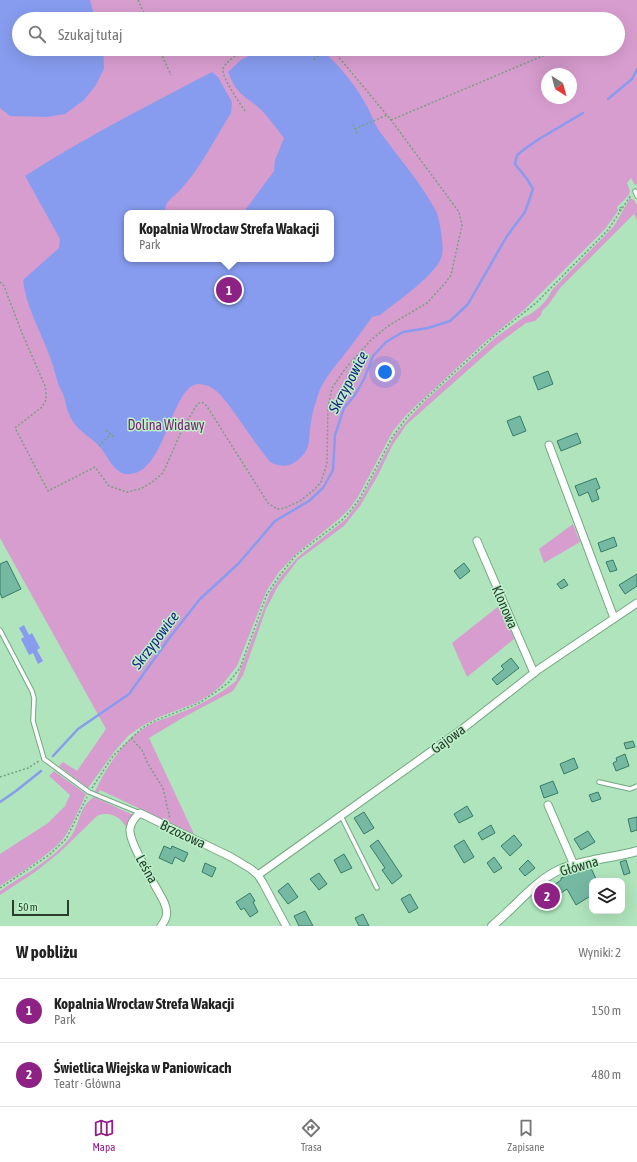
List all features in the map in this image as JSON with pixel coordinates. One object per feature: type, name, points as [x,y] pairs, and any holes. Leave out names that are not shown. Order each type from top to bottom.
[{"type":"street","points":[[549,445],[614,618]]},
{"type":"street","name":"Klonowa","points":[[477,541],[534,673]]},
{"type":"street","name":"Gajowa","points":[[258,875],[461,730],[534,673],[637,603]]},
{"type":"street","points":[[548,805],[574,865]]},
{"type":"street","name":"Brzozowa","points":[[140,813],[231,857],[251,869],[258,875],[286,926]]},
{"type":"street","name":"Leśna","points":[[140,813],[132,823],[129,830],[132,842],[166,908],[166,919],[161,926]]},
{"type":"street","name":"Główna","points":[[492,926],[551,874],[566,867],[637,851]]},
{"type":"lane","points":[[635,191],[637,196]]},
{"type":"lane","points":[[0,630],[32,691],[34,698],[33,721],[44,759]]},
{"type":"lane","name":"Brzozowa","points":[[44,759],[89,792],[140,813]]},
{"type":"lane","points":[[598,782],[630,789],[637,786]]},
{"type":"lane","points":[[340,816],[377,888]]},
{"type":"path","points":[[138,0],[144,12]]},
{"type":"path","points":[[162,56],[170,75]]},
{"type":"path","points":[[236,56],[224,65],[223,70],[227,82],[245,111]]},
{"type":"path","points":[[0,282],[4,286],[22,334],[45,386],[46,400],[42,407],[15,428],[48,491],[95,467],[109,486],[127,492],[140,489],[151,483],[163,473],[181,432],[196,406],[199,402],[202,402],[205,403],[223,430],[268,502],[277,509],[284,508],[308,496],[321,482],[327,463],[328,407],[332,388],[370,341],[388,326],[427,303],[446,282],[451,275],[462,225],[459,212],[391,120],[338,56]]},
{"type":"path","points":[[391,120],[543,56]]},
{"type":"path","points":[[355,129],[387,115]]},
{"type":"path","points":[[353,124],[357,134]]},
{"type":"path","points":[[0,888],[49,855],[66,839],[89,792],[101,773],[114,756],[141,729],[152,722],[199,703],[229,682],[240,668],[267,594],[296,556],[342,520],[351,510],[360,498],[393,436],[408,416],[494,336],[536,303],[608,230],[620,212],[619,208],[623,207],[635,191]]},
{"type":"path","points":[[106,430],[115,438]]},
{"type":"path","points":[[99,446],[111,434]]},
{"type":"path","points":[[131,738],[142,750],[148,764],[163,788],[175,830]]},
{"type":"path","points":[[0,777],[28,768],[44,759]]},
{"type":"green space","name":"Dolina Widawy","points":[[0,0],[637,0],[637,184],[635,185],[631,178],[627,183],[630,191],[628,196],[617,207],[618,211],[605,229],[524,310],[486,341],[407,414],[393,431],[358,497],[349,509],[296,554],[279,572],[267,590],[237,666],[222,685],[196,703],[159,717],[142,726],[128,736],[114,752],[88,788],[59,766],[63,762],[77,771],[106,729],[0,538]]},
{"type":"green space","points":[[630,198],[634,200],[637,205],[637,220],[634,214],[560,288],[535,321],[526,323],[495,346],[406,425],[392,446],[377,477],[360,506],[344,526],[298,560],[278,586],[266,609],[243,675],[233,691],[184,717],[149,738],[194,834],[100,790],[98,793],[95,792],[111,762],[133,737],[154,722],[200,704],[223,691],[236,681],[270,592],[282,575],[298,557],[346,519],[362,497],[395,435],[426,400],[495,338],[541,306],[552,290],[614,226]]},
{"type":"green space","points":[[573,524],[580,542],[544,563],[539,549]]},
{"type":"green space","points":[[500,605],[514,639],[467,677],[452,643]]},
{"type":"green space","points":[[54,771],[86,794],[77,814],[67,833],[55,847],[46,855],[0,886],[0,854],[48,823],[65,806],[70,795],[49,776]]},
{"type":"green space","points":[[94,797],[133,815],[126,827],[121,820],[110,814],[97,816],[59,853],[35,872],[0,895],[0,891],[36,867],[62,847],[73,834],[85,806]]},
{"type":"water","points":[[0,0],[90,0],[93,12],[12,12],[12,56],[103,56],[104,69],[96,85],[84,100],[65,114],[47,117],[10,116],[0,108]]},
{"type":"water","points":[[248,56],[328,56],[348,77],[369,110],[378,129],[430,200],[439,220],[442,255],[433,270],[416,287],[380,315],[372,317],[327,377],[318,395],[314,408],[307,449],[296,462],[284,466],[270,462],[222,397],[210,387],[198,384],[189,388],[181,399],[152,459],[142,470],[130,474],[124,474],[112,465],[100,447],[78,428],[72,420],[52,363],[27,301],[23,280],[59,248],[60,239],[25,176],[94,135],[212,72],[218,77],[232,102],[231,113],[195,172],[168,202],[165,210],[124,210],[124,262],[334,262],[334,210],[245,210],[274,171],[275,160],[284,138],[269,118],[237,89],[231,79],[228,72],[241,60]]},
{"type":"water","points":[[24,625],[29,635],[32,633],[40,648],[37,650],[43,661],[38,664],[33,653],[29,655],[21,639],[24,637],[19,628]]},
{"type":"building","points":[[548,371],[553,384],[538,390],[533,377]]},
{"type":"building","points":[[520,416],[526,431],[513,436],[507,421]]},
{"type":"building","points":[[577,433],[581,443],[561,451],[557,441]]},
{"type":"building","points":[[596,478],[600,488],[596,490],[599,499],[592,502],[588,492],[579,496],[575,486]]},
{"type":"building","points":[[614,537],[617,546],[601,552],[598,543]]},
{"type":"building","points":[[613,560],[617,570],[610,572],[606,562]]},
{"type":"building","points":[[7,561],[21,589],[2,598],[0,593],[0,564]]},
{"type":"building","points":[[464,563],[470,571],[460,579],[454,571]]},
{"type":"building","points":[[637,574],[637,586],[625,594],[619,585]]},
{"type":"building","points":[[564,579],[568,585],[561,589],[557,584]]},
{"type":"building","points":[[511,658],[519,668],[497,685],[492,679],[504,669],[501,666]]},
{"type":"building","points":[[633,741],[635,747],[626,749],[624,743]]},
{"type":"building","points":[[625,754],[629,766],[616,771],[613,763],[617,761],[616,758]]},
{"type":"building","points":[[574,758],[578,768],[564,774],[560,764]]},
{"type":"building","points":[[553,781],[558,793],[544,798],[540,786]]},
{"type":"building","points":[[598,792],[601,799],[592,802],[589,795]]},
{"type":"building","points":[[467,806],[473,816],[459,823],[454,814]]},
{"type":"building","points":[[364,812],[374,828],[364,834],[354,818]]},
{"type":"building","points":[[637,817],[637,830],[631,832],[628,819]]},
{"type":"building","points":[[491,825],[495,833],[482,840],[478,833]]},
{"type":"building","points":[[588,831],[595,842],[581,850],[574,839]]},
{"type":"building","points":[[514,835],[522,845],[510,856],[501,846]]},
{"type":"building","points":[[378,840],[402,876],[392,884],[382,870],[385,868],[370,846]]},
{"type":"building","points":[[464,840],[474,857],[464,863],[454,846]]},
{"type":"building","points":[[164,846],[171,849],[172,846],[188,853],[184,862],[175,857],[172,864],[159,858]]},
{"type":"building","points":[[344,854],[352,868],[341,873],[334,860]]},
{"type":"building","points":[[494,857],[502,868],[494,873],[487,863]]},
{"type":"building","points":[[528,860],[535,868],[525,876],[519,869]]},
{"type":"building","points":[[626,860],[630,873],[624,875],[620,862]]},
{"type":"building","points":[[205,863],[216,868],[212,877],[202,872]]},
{"type":"building","points":[[590,866],[596,878],[589,878],[589,897],[576,905],[567,889],[540,907],[534,899],[561,880],[561,878]]},
{"type":"building","points":[[319,873],[327,884],[319,890],[310,879]]},
{"type":"building","points":[[288,883],[298,897],[288,904],[278,891]]},
{"type":"building","points":[[250,893],[255,901],[253,902],[258,912],[250,917],[244,908],[241,910],[236,902]]},
{"type":"building","points":[[410,894],[418,908],[409,913],[401,899]]},
{"type":"building","points":[[305,911],[313,926],[299,926],[294,916]]},
{"type":"building","points":[[363,914],[369,926],[359,926],[355,918]]},
{"type":"waterway","name":"Skrzypowice","points":[[608,99],[632,79],[637,69]]},
{"type":"waterway","name":"Skrzypowice","points":[[53,756],[78,729],[129,694],[170,637],[200,599],[239,563],[275,521],[309,501],[323,488],[333,470],[335,435],[344,408],[355,395],[364,379],[373,356],[386,342],[403,332],[428,328],[450,321],[468,304],[507,236],[525,212],[533,189],[515,164],[517,155],[539,139],[583,113]]},
{"type":"waterway","name":"Skrzypowice","points":[[0,802],[41,771]]},
{"type":"place","name":"Kopalnia Wrocław Strefa Wakacji","points":[[229,290]]},
{"type":"place","name":"Świetlica Wiejska w Paniowicach","points":[[547,896]]}]
